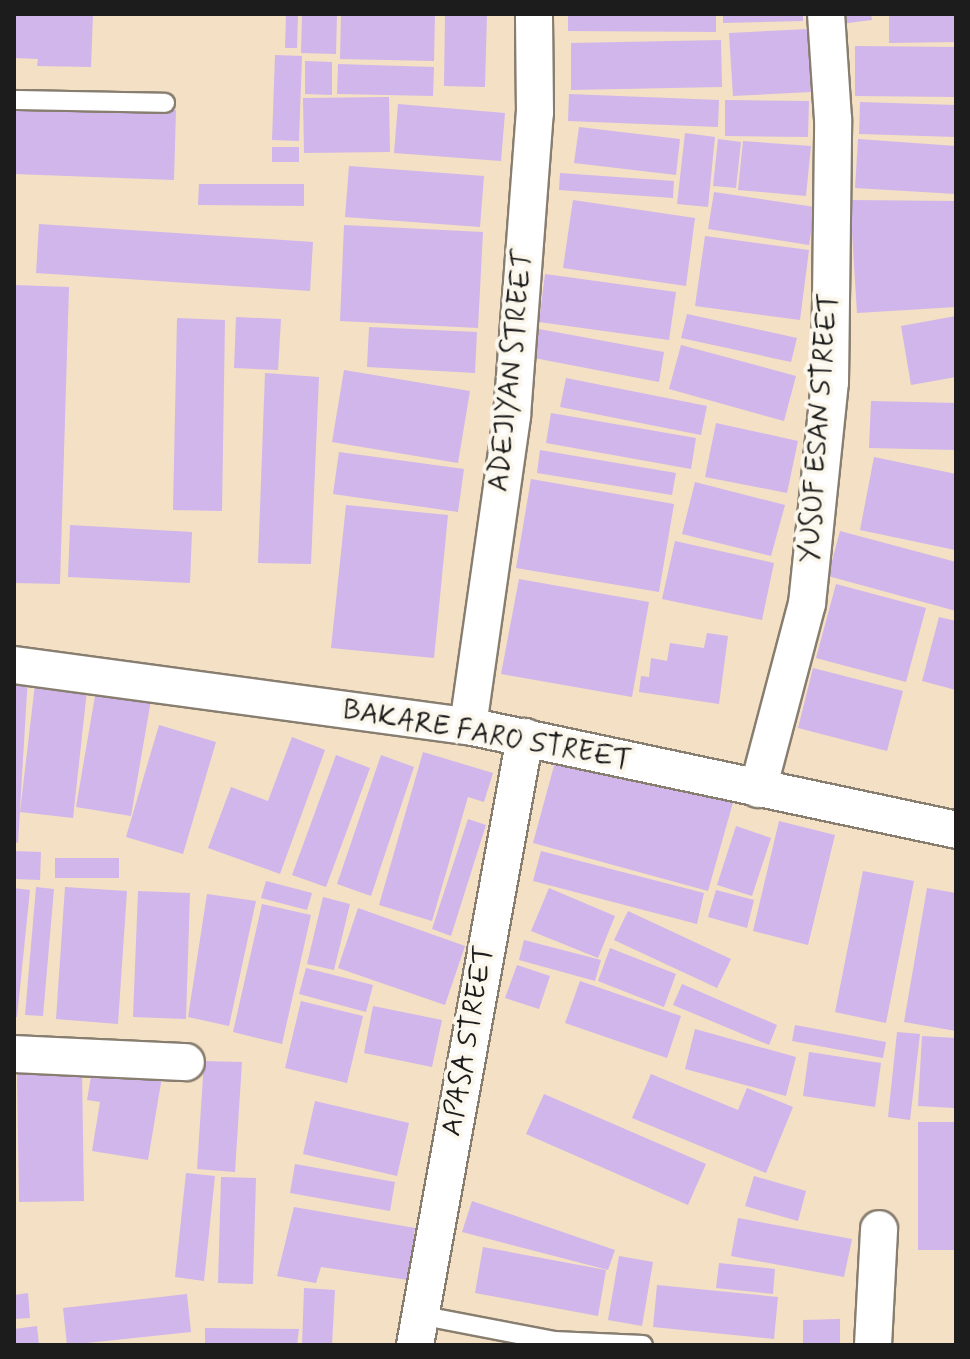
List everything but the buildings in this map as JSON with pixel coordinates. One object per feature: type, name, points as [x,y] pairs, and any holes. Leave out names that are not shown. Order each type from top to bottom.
[{"type":"street","name":"ADEJIYAN STREET","points":[[468,726],[512,416],[535,113],[534,14]]},
{"type":"street","name":"YUSUF ESAN STREET","points":[[758,789],[807,604],[830,382],[833,119],[826,14]]},
{"type":"street","name":"BAKARE FARO STREET","points":[[14,665],[468,726],[956,830]]},
{"type":"street","name":"APASA STREET","points":[[417,1330],[525,737]]},
{"type":"street","points":[[14,1054],[186,1062]]},
{"type":"street","points":[[873,1345],[879,1229]]},
{"type":"lane","points":[[14,100],[165,103]]},
{"type":"lane","points":[[417,1330],[643,1345]]}]
